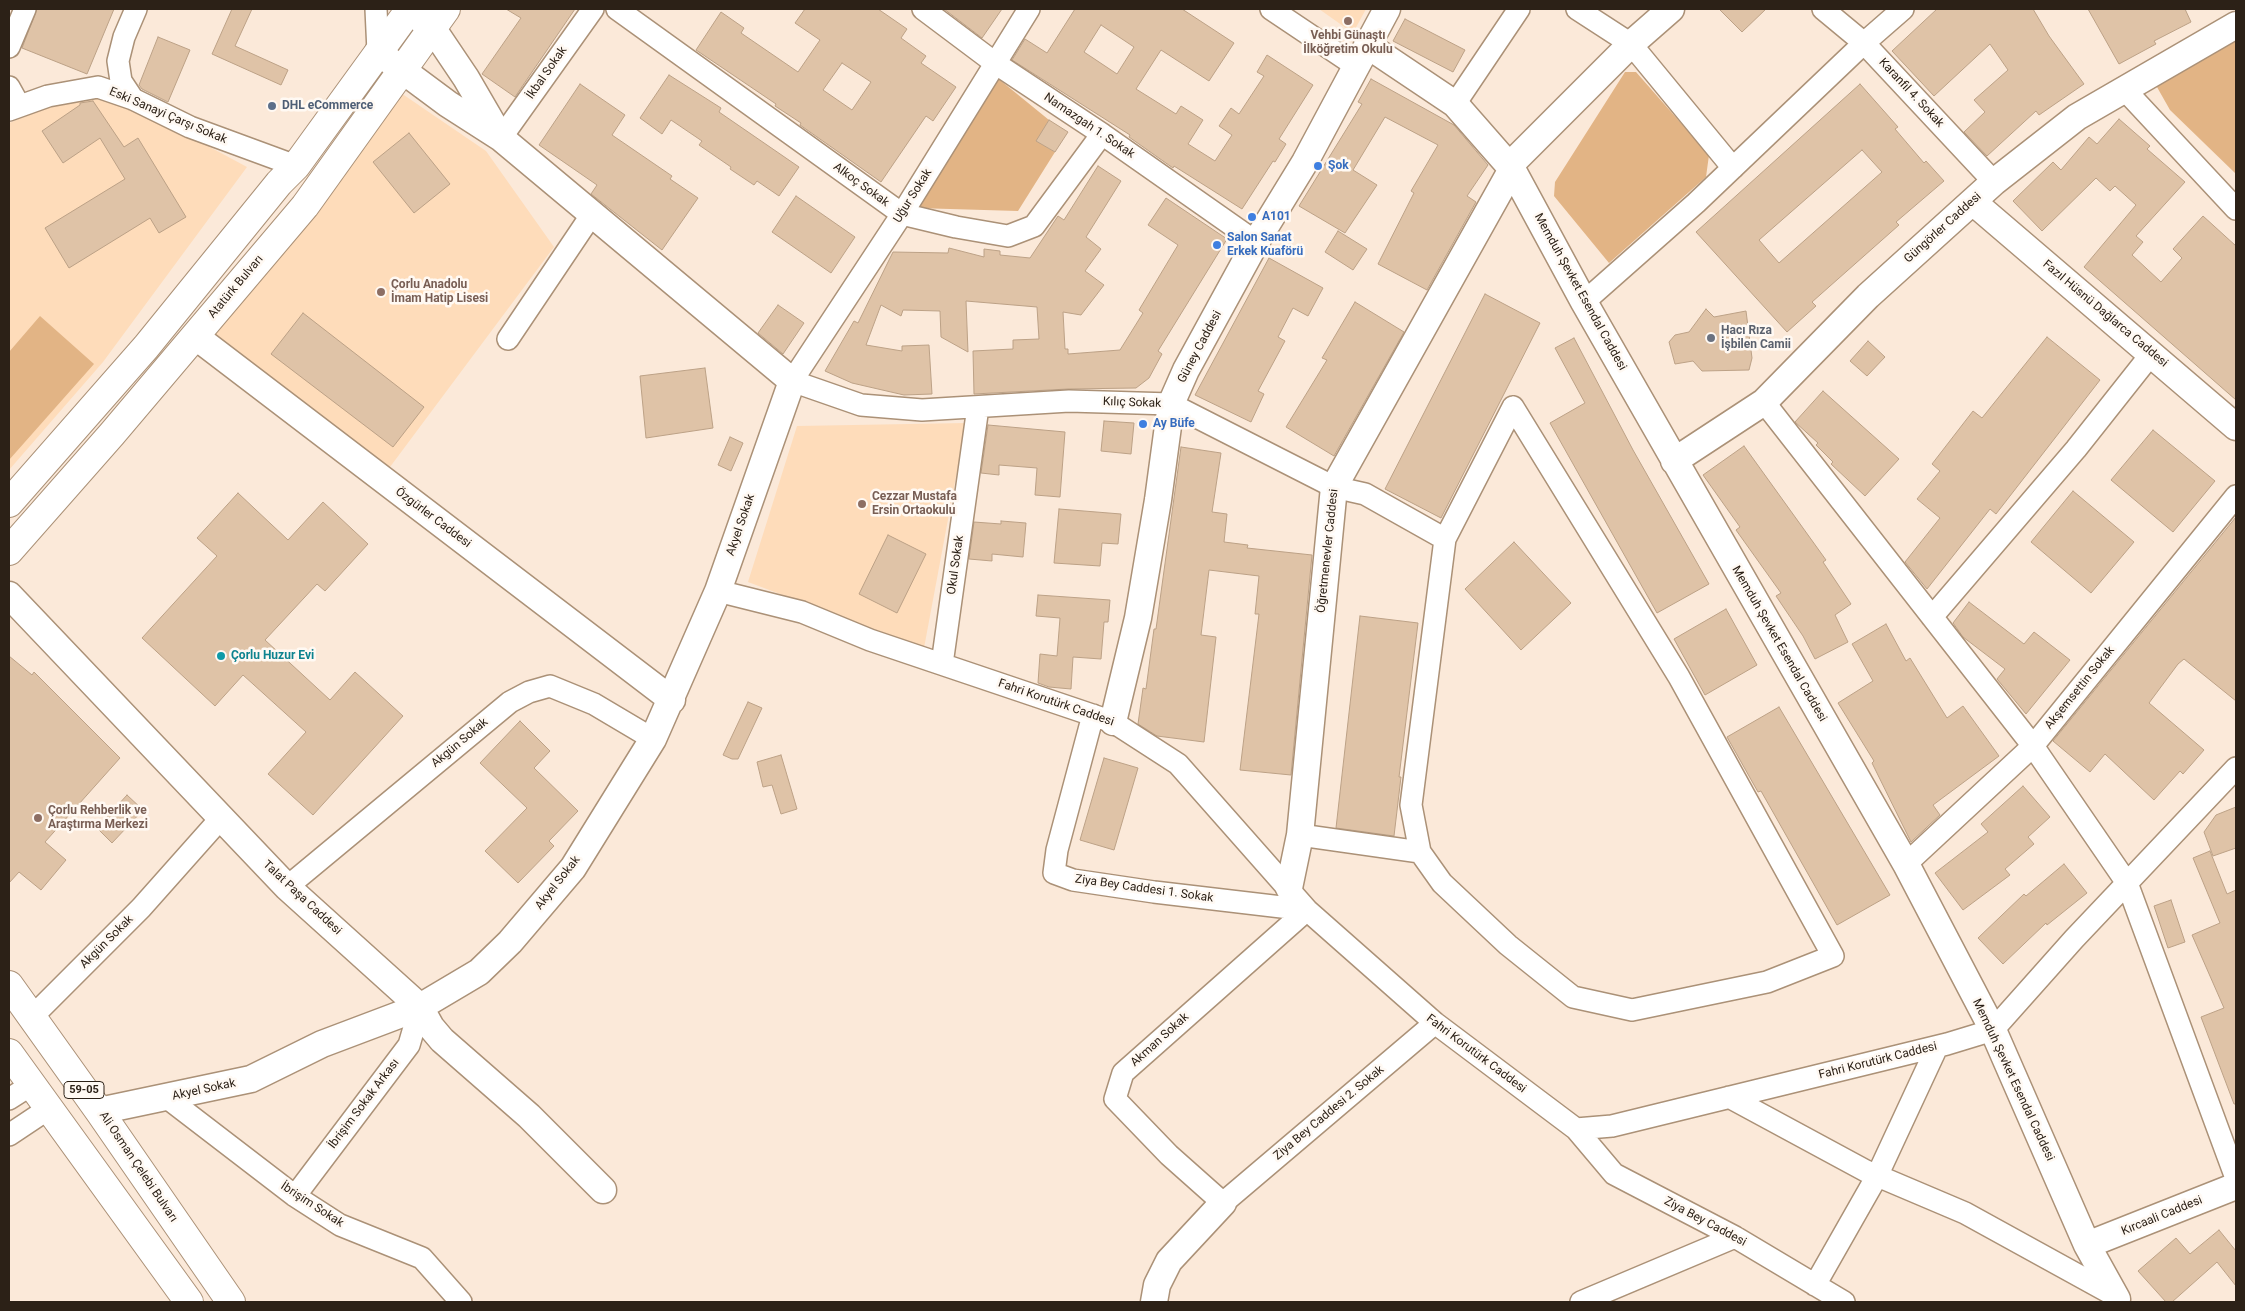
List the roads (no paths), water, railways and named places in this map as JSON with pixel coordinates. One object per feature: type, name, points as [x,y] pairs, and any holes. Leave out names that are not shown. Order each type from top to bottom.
[{"type":"main road","points":[[9,503],[146,347],[296,166],[408,9]]},
{"type":"main road","name":"Atatürk Bulvarı","points":[[9,551],[305,206],[439,19]]},
{"type":"main road","name":"Ali Osman Çelebi Bulvarı","points":[[9,985],[99,1111],[230,1302]]},
{"type":"main road","points":[[9,1053],[189,1302]]},
{"type":"street","points":[[9,45],[25,9]]},
{"type":"street","points":[[133,99],[121,81],[118,61],[124,37],[136,9]]},
{"type":"street","points":[[376,9],[378,52],[448,104],[501,138],[792,381]]},
{"type":"street","points":[[408,9],[439,19],[466,78],[501,138]]},
{"type":"street","name":"İkbal Sokak","points":[[501,138],[593,9]]},
{"type":"street","name":"Alkoç Sokak","points":[[617,9],[902,214],[956,227],[1008,236],[1034,226],[1102,134]]},
{"type":"street","name":"Namazgah 1. Sokak","points":[[923,9],[995,63],[1102,134],[1256,242]]},
{"type":"street","name":"Uğur Sokak","points":[[792,381],[902,214],[1029,9]]},
{"type":"street","points":[[1270,9],[1362,55]]},
{"type":"street","name":"Güney Caddesi","points":[[1103,718],[1138,618],[1158,500],[1171,404],[1186,370],[1256,242],[1305,162],[1387,9]]},
{"type":"street","points":[[1454,104],[1519,9]]},
{"type":"street","points":[[1577,9],[1630,44],[1733,168]]},
{"type":"street","name":"Öğretmenevler Caddesi","points":[[1289,888],[1300,835],[1334,487],[1510,168],[1630,44],[1671,9]]},
{"type":"street","name":"Karanfil 4. Sokak","points":[[1823,9],[1864,42],[1994,182]]},
{"type":"street","points":[[1584,302],[1733,168],[1864,42],[1903,9]]},
{"type":"street","name":"Güngörler Caddesi","points":[[1674,461],[1764,402],[1868,296],[1994,182],[2077,118],[2236,26]]},
{"type":"street","name":"Memduh Şevket Esendal Caddesi","points":[[1362,55],[1454,104],[1510,168],[1674,461],[1906,864],[1993,1030],[2087,1245],[2116,1300]]},
{"type":"street","name":"Eski Sanayi Çarşı Sokak","points":[[12,101],[98,87],[133,99],[190,127],[296,166]]},
{"type":"street","points":[[2126,90],[2236,209]]},
{"type":"street","name":"Fazıl Hüsnü Dağlarca Caddesi","points":[[1973,202],[2152,353],[2236,427]]},
{"type":"street","points":[[508,339],[592,214]]},
{"type":"street","name":"Özgürler Caddesi","points":[[195,336],[672,700]]},
{"type":"street","points":[[1932,617],[2076,449],[2152,353]]},
{"type":"street","name":"Kılıç Sokak","points":[[792,381],[861,405],[922,410],[1069,401],[1171,404],[1334,487],[1366,494],[1445,539]]},
{"type":"street","name":"Akyel Sokak","points":[[99,1111],[251,1080],[322,1044],[420,1006],[479,972],[510,942],[573,868],[653,740],[718,591],[792,381]]},
{"type":"street","points":[[1764,402],[2033,746],[2127,882],[2236,1178]]},
{"type":"street","name":"Okul Sokak","points":[[942,664],[978,407]]},
{"type":"street","points":[[1512,408],[1679,677],[1833,956],[1767,982],[1632,1010],[1573,997],[1508,945],[1442,883],[1420,852],[1411,806],[1445,539],[1512,408]]},
{"type":"street","name":"Akşemsettin Sokak","points":[[1906,864],[2033,746],[2236,496]]},
{"type":"street","name":"Fahri Korutürk Caddesi","points":[[718,591],[802,612],[870,640],[1103,718],[1178,764],[1307,910],[1435,1023],[1576,1129],[1612,1126],[1937,1047],[1993,1030]]},
{"type":"street","name":"Talat Paşa Caddesi","points":[[9,595],[287,888],[420,1006],[431,1027],[442,1040],[529,1116],[602,1190]]},
{"type":"street","name":"Akgün Sokak","points":[[287,888],[510,702],[529,692],[550,686],[594,704],[653,740]]},
{"type":"street","name":"Ziya Bey Caddesi 1. Sokak","points":[[1103,718],[1057,850],[1054,873],[1073,880],[1154,892],[1307,910]]},
{"type":"street","points":[[1993,1030],[2127,882],[2236,768]]},
{"type":"street","name":"Akgün Sokak","points":[[31,1018],[141,908],[221,818]]},
{"type":"street","points":[[1300,835],[1420,852]]},
{"type":"street","name":"Akman Sokak","points":[[1223,1203],[1169,1155],[1115,1099],[1123,1073],[1143,1053],[1307,910]]},
{"type":"street","name":"İbrişim Sokak Arkası","points":[[295,1196],[409,1045],[420,1006]]},
{"type":"street","name":"Ziya Bey Caddesi 2. Sokak","points":[[1223,1203],[1435,1023]]},
{"type":"street","points":[[1815,1286],[1877,1176],[1937,1047]]},
{"type":"street","points":[[9,1099],[31,1085]]},
{"type":"street","points":[[1728,1097],[1877,1176],[1965,1213],[2116,1300]]},
{"type":"street","name":"İbrişim Sokak","points":[[166,1098],[295,1196],[340,1225],[422,1258],[461,1302]]},
{"type":"street","points":[[9,1135],[48,1109]]},
{"type":"street","name":"Ziya Bey Caddesi","points":[[1576,1129],[1614,1174],[1735,1237],[1844,1302]]},
{"type":"street","name":"Kırcaali Caddesi","points":[[2087,1245],[2236,1186]]},
{"type":"street","points":[[1154,1302],[1157,1285],[1169,1261],[1223,1203]]},
{"type":"street","points":[[1581,1302],[1735,1237]]},
{"type":"place","name":"Vehbi Günaştı İlköğretim Okulu","points":[[1348,21]]},
{"type":"place","name":"DHL eCommerce","points":[[272,106]]},
{"type":"place","name":"Şok","points":[[1318,166]]},
{"type":"place","name":"A101","points":[[1252,217]]},
{"type":"place","name":"Salon Sanat Erkek Kuaförü","points":[[1217,245]]},
{"type":"place","name":"Çorlu Anadolu İmam Hatip Lisesi","points":[[381,292]]},
{"type":"place","name":"Hacı Rıza İşbilen Camii","points":[[1711,338]]},
{"type":"place","name":"Ay Büfe","points":[[1143,424]]},
{"type":"place","name":"Cezzar Mustafa Ersin Ortaokulu","points":[[862,504]]},
{"type":"place","name":"Çorlu Huzur Evi","points":[[221,656]]},
{"type":"place","name":"Çorlu Rehberlik ve Araştırma Merkezi","points":[[38,818]]}]
